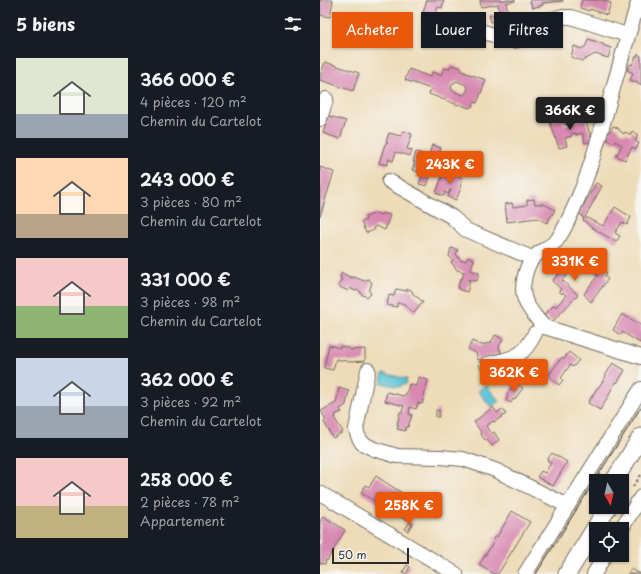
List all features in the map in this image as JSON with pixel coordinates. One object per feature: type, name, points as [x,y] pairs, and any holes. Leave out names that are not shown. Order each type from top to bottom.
[{"type":"main road","points":[[618,474],[641,437]]},
{"type":"main road","points":[[629,474],[641,454]]},
{"type":"main road","points":[[556,574],[594,514]]},
{"type":"main road","points":[[567,574],[604,514]]},
{"type":"street","points":[[639,0],[627,35],[609,102],[581,191],[558,239],[532,258],[526,273],[523,293],[527,305],[545,327],[641,357]]},
{"type":"street","points":[[486,33],[514,41],[522,39],[547,21],[559,17],[571,17],[627,35]]},
{"type":"street","points":[[320,119],[326,99]]},
{"type":"street","points":[[389,181],[452,217],[466,230],[532,258]]},
{"type":"street","points":[[487,364],[514,358],[521,354],[532,340],[535,333]]},
{"type":"street","points":[[368,370],[356,429],[362,442],[374,450],[397,456],[464,459],[495,470],[568,506]]},
{"type":"street","points":[[525,574],[641,390]]},
{"type":"street","points":[[320,493],[456,574]]},
{"type":"street","points":[[625,522],[641,497]]},
{"type":"street","points":[[594,574],[601,562]]},
{"type":"water","points":[[383,373],[407,379],[406,384],[403,384],[400,387],[381,383]]},
{"type":"water","points":[[486,385],[499,401],[491,407],[478,391]]},
{"type":"building","points":[[320,0],[333,0],[330,17],[320,15]]},
{"type":"building","points":[[427,0],[444,0],[442,8],[438,7],[436,12],[423,12]]},
{"type":"building","points":[[480,0],[515,0],[506,3],[508,12],[499,12],[498,4],[481,7]]},
{"type":"building","points":[[530,0],[563,1],[542,3],[543,5],[532,8]]},
{"type":"building","points":[[582,0],[602,0],[611,3],[607,15],[590,9],[589,11],[580,8]]},
{"type":"building","points":[[489,15],[493,15],[494,22],[491,22]]},
{"type":"building","points":[[588,39],[611,48],[608,58],[595,54],[582,61],[571,57],[574,46],[581,49],[586,46]]},
{"type":"building","points":[[638,54],[641,56],[641,85],[636,81],[630,80],[633,73],[627,70],[630,64],[632,65]]},
{"type":"building","points":[[325,62],[359,73],[353,91],[320,80]]},
{"type":"building","points":[[451,65],[462,68],[461,71],[486,80],[477,103],[474,102],[472,107],[469,108],[459,104],[458,105],[429,94],[431,89],[405,80],[409,69],[430,77],[432,72],[441,75],[444,68],[449,69]],"holes":[[[457,81],[466,85],[468,88],[466,93],[463,95],[453,91],[451,88],[453,83]]]},
{"type":"building","points":[[329,116],[346,121],[340,139],[323,133]]},
{"type":"building","points":[[563,118],[564,125],[585,118],[592,141],[585,143],[582,133],[576,135],[576,133],[571,134],[572,136],[565,138],[567,146],[559,148],[550,122]]},
{"type":"building","points":[[613,126],[618,128],[624,134],[625,132],[631,135],[632,131],[638,135],[635,141],[639,143],[636,149],[632,147],[625,160],[616,156],[622,145],[615,141],[614,143],[606,139]]},
{"type":"building","points":[[403,131],[412,134],[407,149],[412,150],[410,156],[396,152],[393,161],[389,159],[387,165],[379,163],[385,144],[388,143],[386,142],[389,133],[401,136]]},
{"type":"building","points":[[432,145],[441,148],[438,158],[436,158],[427,186],[419,184],[423,173],[412,170],[416,152],[424,154],[422,160],[427,161]]},
{"type":"building","points":[[320,167],[334,172],[320,216]]},
{"type":"building","points":[[445,169],[453,172],[452,174],[463,178],[456,200],[448,197],[451,190],[448,194],[445,192],[444,196],[436,193]]},
{"type":"building","points":[[596,183],[602,186],[585,217],[603,226],[615,207],[631,217],[627,225],[622,222],[615,233],[620,236],[616,242],[591,227],[583,220],[584,218],[582,215],[579,214]]},
{"type":"building","points":[[534,199],[535,204],[544,204],[555,210],[547,223],[537,218],[507,222],[505,204],[512,203],[513,207],[527,205],[527,200]]},
{"type":"building","points":[[376,213],[381,215],[382,213],[390,215],[385,230],[376,226],[373,228],[374,230],[366,233],[361,222],[366,220],[365,217]]},
{"type":"building","points":[[451,248],[458,250],[456,254],[461,261],[466,261],[467,257],[474,259],[471,270],[479,273],[477,281],[468,279],[468,281],[470,281],[467,292],[458,289],[460,279],[462,279],[464,272],[457,270],[451,262],[453,260],[449,256]]},
{"type":"building","points":[[584,250],[607,273],[605,276],[608,279],[591,302],[584,294],[598,275],[582,261],[562,280],[578,295],[552,322],[544,315],[554,305],[556,307],[566,295],[559,291],[561,289],[552,281],[560,273],[551,263],[558,255],[567,265]]},
{"type":"building","points":[[342,273],[352,278],[354,277],[364,281],[369,279],[372,283],[369,291],[371,294],[367,297],[361,294],[358,290],[355,291],[350,288],[348,291],[338,286],[342,279],[340,278]]},
{"type":"building","points":[[396,289],[407,291],[407,289],[411,290],[413,292],[412,293],[423,302],[414,313],[402,303],[397,303],[397,307],[387,305],[389,295],[394,296]]},
{"type":"building","points":[[622,314],[641,325],[640,343],[622,332],[621,335],[613,330]]},
{"type":"building","points":[[495,335],[503,339],[499,346],[501,353],[478,360],[476,353],[468,349],[472,341],[480,345],[491,343]]},
{"type":"building","points":[[329,345],[340,348],[340,346],[350,350],[365,349],[365,361],[348,362],[346,360],[336,359],[333,370],[324,368]]},
{"type":"building","points":[[569,352],[579,360],[573,367],[570,365],[561,378],[563,380],[559,385],[548,376],[562,357],[564,359]]},
{"type":"building","points":[[613,363],[625,370],[612,388],[600,410],[588,403]]},
{"type":"building","points":[[418,377],[428,380],[422,404],[418,403],[416,409],[410,407],[409,414],[412,415],[405,431],[397,429],[399,425],[397,425],[400,412],[402,412],[404,406],[385,401],[387,392],[403,396],[407,393],[409,384],[416,386]]},
{"type":"building","points":[[515,383],[523,388],[511,403],[506,400],[507,395]]},
{"type":"building","points":[[339,388],[349,391],[346,405],[340,409],[342,412],[336,414],[335,419],[343,432],[333,438],[324,422],[326,420],[321,411],[336,403]]},
{"type":"building","points":[[493,407],[497,413],[502,409],[506,414],[486,426],[491,434],[494,432],[499,440],[492,446],[486,439],[485,440],[474,422]]},
{"type":"building","points":[[436,410],[439,410],[439,417],[436,417]]},
{"type":"building","points":[[552,453],[567,462],[553,486],[537,477],[541,471],[545,473],[551,463],[547,460]]},
{"type":"building","points":[[376,476],[411,499],[408,504],[413,508],[413,510],[406,520],[361,493],[365,485],[369,487]]},
{"type":"building","points":[[512,511],[530,522],[498,574],[494,574],[479,565],[495,540],[493,539],[495,536],[497,537]]},
{"type":"building","points":[[323,516],[345,530],[325,564],[320,563],[320,522]]},
{"type":"building","points":[[410,522],[413,524],[408,531],[405,529]]},
{"type":"building","points":[[407,565],[410,567],[406,574],[403,572]]},
{"type":"building","points":[[631,569],[641,574],[628,574]]},
{"type":"tram line","points":[[536,574],[641,407]]}]
